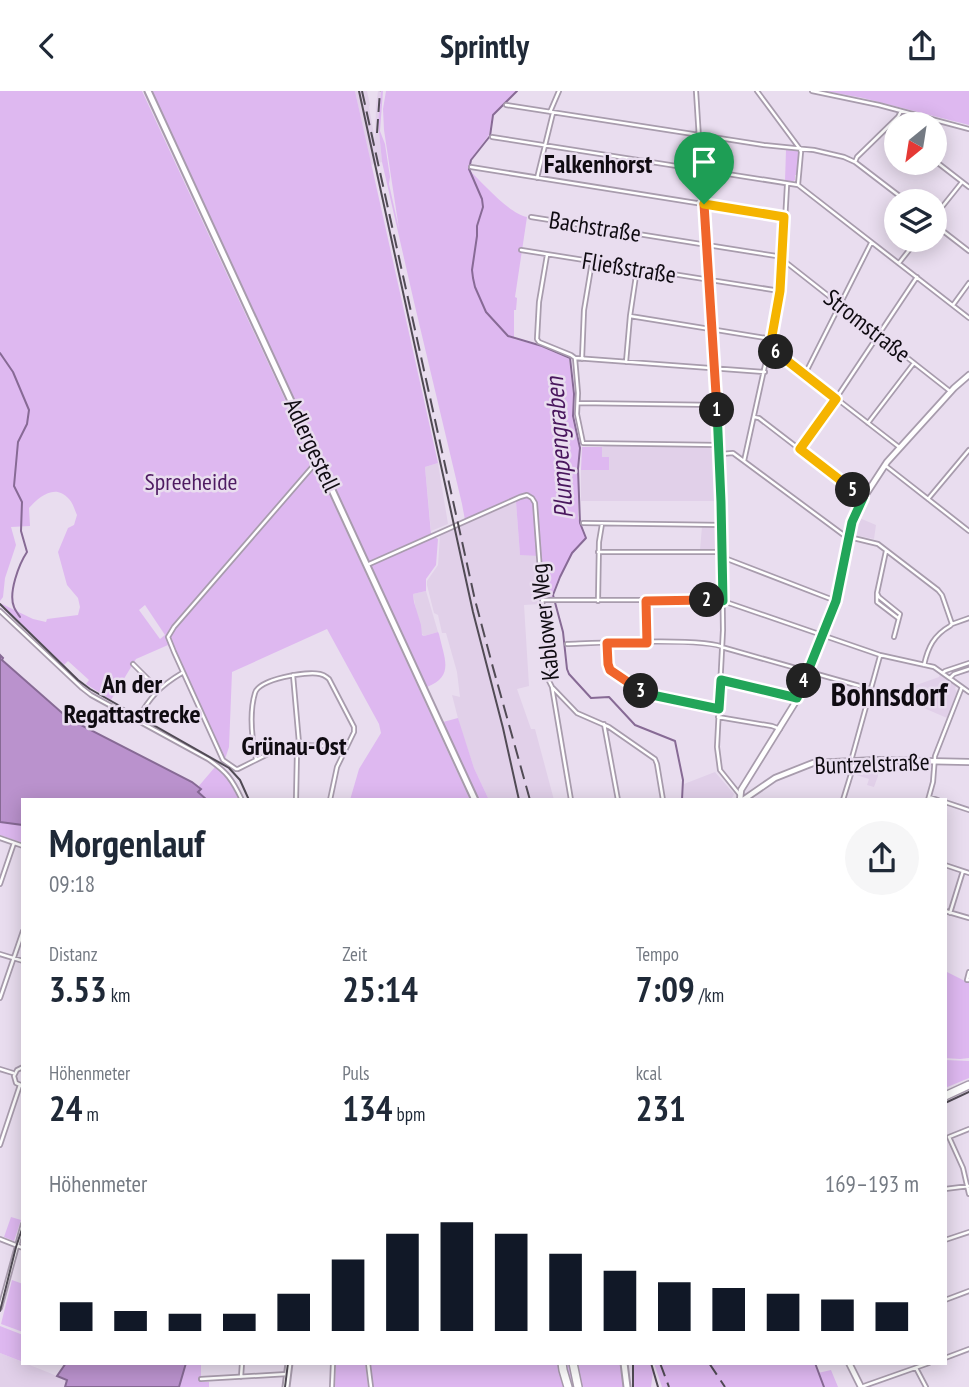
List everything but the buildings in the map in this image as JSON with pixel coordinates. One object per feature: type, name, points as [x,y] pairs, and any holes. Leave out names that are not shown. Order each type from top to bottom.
[{"type":"main road","name":"Adlergestell","points":[[148,91],[474,798]]},
{"type":"main road","points":[[947,1093],[969,1083]]},
{"type":"main road","points":[[286,1387],[289,1365]]},
{"type":"main road","points":[[562,1365],[568,1387]]},
{"type":"main road","points":[[573,1365],[578,1387]]},
{"type":"main road","points":[[624,1365],[626,1387]]},
{"type":"street","points":[[537,178],[559,91]]},
{"type":"street","points":[[696,91],[717,405],[722,524],[722,646],[717,747],[722,775],[745,798]]},
{"type":"street","points":[[757,91],[800,149],[798,185]]},
{"type":"street","points":[[812,91],[969,129]]},
{"type":"street","points":[[506,105],[844,157],[855,162],[890,189]]},
{"type":"street","points":[[855,162],[884,131]]},
{"type":"street","points":[[492,137],[798,185],[969,318]]},
{"type":"street","points":[[471,167],[784,217]]},
{"type":"street","points":[[947,170],[969,187]]},
{"type":"street","points":[[947,201],[962,182]]},
{"type":"street","points":[[744,461],[772,339],[780,291],[787,183]]},
{"type":"street","name":"Bachstraße","points":[[531,217],[783,258]]},
{"type":"street","points":[[947,233],[969,251]]},
{"type":"street","points":[[805,374],[872,242]]},
{"type":"street","name":"Fließstraße","points":[[521,250],[780,291]]},
{"type":"street","points":[[899,263],[907,252]]},
{"type":"street","points":[[547,255],[540,302],[539,342],[582,359],[765,372]]},
{"type":"street","name":"Stromstraße","points":[[783,258],[951,392]]},
{"type":"street","points":[[582,359],[584,310],[592,262]]},
{"type":"street","points":[[626,362],[637,269]]},
{"type":"street","points":[[800,449],[917,277]]},
{"type":"street","points":[[953,305],[969,283]]},
{"type":"street","points":[[630,316],[772,339]]},
{"type":"street","points":[[770,347],[899,447]]},
{"type":"street","points":[[575,358],[577,414],[583,443],[719,445]]},
{"type":"street","points":[[868,423],[914,363]]},
{"type":"street","points":[[745,798],[741,790],[797,698],[836,601],[853,516],[899,447],[969,375]]},
{"type":"street","points":[[578,403],[717,405]]},
{"type":"street","points":[[754,417],[759,418],[863,498]]},
{"type":"street","points":[[928,499],[969,450]]},
{"type":"street","points":[[719,454],[733,453],[848,537],[876,543],[940,592],[952,624]]},
{"type":"street","points":[[320,462],[314,465],[168,637],[223,760],[228,764],[238,769],[256,759],[302,745],[317,744],[343,752]]},
{"type":"street","points":[[885,465],[969,531]]},
{"type":"street","name":"Kablower Weg","points":[[367,565],[520,497],[527,495],[532,498],[535,503],[548,679],[552,687],[570,798]]},
{"type":"street","points":[[583,523],[722,524]]},
{"type":"street","points":[[598,601],[601,524]]},
{"type":"street","points":[[886,551],[877,593],[900,614],[894,638]]},
{"type":"street","points":[[598,552],[721,552]]},
{"type":"street","points":[[722,557],[836,601]]},
{"type":"street","points":[[542,600],[723,601],[880,655],[937,669],[969,692]]},
{"type":"street","points":[[646,601],[647,643]]},
{"type":"street","points":[[0,611],[82,688],[224,770],[233,780],[241,798]]},
{"type":"street","points":[[924,665],[932,641],[952,624],[969,618]]},
{"type":"street","points":[[567,644],[689,642],[722,646],[870,689]]},
{"type":"street","points":[[607,643],[610,670],[633,686],[652,695],[719,709]]},
{"type":"street","points":[[844,798],[855,764],[853,761],[880,655]]},
{"type":"street","points":[[943,673],[969,663]]},
{"type":"street","points":[[133,664],[158,689]]},
{"type":"street","points":[[950,678],[969,669]]},
{"type":"street","points":[[137,720],[158,689],[183,672]]},
{"type":"street","points":[[256,759],[252,711],[258,688],[293,675],[325,675],[354,727],[334,779],[330,798]]},
{"type":"street","points":[[293,675],[299,743],[296,798]]},
{"type":"street","points":[[721,680],[797,698]]},
{"type":"street","points":[[552,687],[577,713],[604,724],[655,759],[663,798]]},
{"type":"street","points":[[928,798],[933,782],[935,756],[962,687]]},
{"type":"street","points":[[718,717],[780,729]]},
{"type":"street","points":[[604,724],[618,798]]},
{"type":"street","name":"Buntzelstraße","points":[[745,798],[775,778],[806,764],[853,761],[969,762]]},
{"type":"street","points":[[224,770],[228,764]]},
{"type":"street","points":[[947,803],[969,810]]},
{"type":"street","points":[[0,838],[21,845]]},
{"type":"street","points":[[0,884],[14,843]]},
{"type":"street","points":[[947,866],[969,873]]},
{"type":"street","points":[[950,913],[963,871]]},
{"type":"street","points":[[947,912],[969,918]]},
{"type":"street","points":[[0,998],[21,937]]},
{"type":"street","points":[[0,954],[21,960]]},
{"type":"street","points":[[969,973],[969,980]]},
{"type":"street","points":[[0,1145],[21,1085],[15,1081],[15,1074],[21,1068]]},
{"type":"street","points":[[0,1069],[15,1074]]},
{"type":"street","points":[[969,1129],[949,1137],[969,1186],[969,1195]]},
{"type":"street","points":[[947,1189],[969,1186]]},
{"type":"street","points":[[0,1308],[3,1288],[21,1230]]},
{"type":"street","points":[[947,1239],[969,1232]]},
{"type":"street","points":[[0,1239],[21,1247]]},
{"type":"street","points":[[947,1299],[969,1291]]},
{"type":"street","points":[[947,1357],[969,1349]]},
{"type":"street","points":[[241,1377],[242,1365]]},
{"type":"street","points":[[332,1387],[333,1365]]},
{"type":"street","points":[[368,1365],[371,1387]]},
{"type":"street","points":[[850,1365],[861,1387],[924,1365]]},
{"type":"street","points":[[916,1368],[926,1387]]},
{"type":"street","points":[[201,1379],[287,1374]]},
{"type":"shaded area","points":[[355,91],[367,91],[375,140],[376,105],[378,91],[381,91],[378,122],[382,162],[371,165]]},
{"type":"shaded area","points":[[714,446],[717,501],[581,501],[581,470],[609,470],[602,457],[602,447]]},
{"type":"shaded area","points":[[438,463],[448,524],[431,531],[425,467]]},
{"type":"shaded area","points":[[516,502],[520,555],[536,555],[540,604],[524,605],[529,686],[517,689],[531,729],[535,729],[553,798],[488,798],[474,768],[452,695],[460,697],[457,672],[446,633],[442,633],[438,615],[434,613],[427,585],[438,565],[440,535]]},
{"type":"shaded area","points":[[857,517],[876,525],[874,539],[854,535]]},
{"type":"shaded area","points":[[702,527],[717,527],[717,550],[700,550]]},
{"type":"shaded area","points":[[426,591],[438,632],[424,636],[420,632],[413,594]]},
{"type":"shaded area","points":[[0,655],[2,660],[69,719],[192,782],[201,789],[198,792],[205,798],[21,798],[21,825],[0,822]]},
{"type":"shaded area","points":[[940,674],[956,686],[957,692],[947,718],[910,702],[905,689],[939,677]]},
{"type":"shaded area","points":[[857,765],[878,765],[874,787],[867,785],[869,779],[853,774]]},
{"type":"shaded area","points":[[715,772],[734,794],[732,798],[683,798],[684,784]]},
{"type":"shaded area","points":[[0,1353],[21,1361],[21,1365],[30,1365],[67,1380],[65,1387],[0,1387]]},
{"type":"shaded area","points":[[65,1365],[185,1365],[179,1387],[65,1387],[67,1380],[57,1376]]},
{"type":"green space","name":"Spreeheide","points":[[0,91],[142,91],[314,462],[310,467],[319,472],[469,798],[351,798],[359,769],[381,733],[379,724],[327,629],[232,672],[229,747],[225,759],[168,645],[136,659],[111,700],[86,684],[89,680],[68,661],[64,665],[0,603],[33,619],[46,622],[47,619],[78,615],[78,598],[67,585],[58,552],[77,515],[64,494],[53,492],[42,496],[29,508],[30,526],[11,527],[16,545],[5,578],[0,601]],"holes":[[[145,605],[165,635],[160,639],[139,610]]]},
{"type":"green space","points":[[151,91],[355,91],[438,463],[425,467],[431,534],[438,539],[436,565],[426,579],[426,591],[413,594],[422,635],[438,632],[445,658],[444,672],[436,683],[427,687]]},
{"type":"green space","points":[[381,91],[380,131],[385,144],[389,184],[399,229],[384,130],[386,91],[516,91],[492,115],[489,135],[471,159],[468,169],[504,204],[527,217],[515,297],[514,339],[540,346],[569,359],[573,394],[572,417],[579,447],[578,518],[586,537],[565,566],[552,598],[543,598],[540,556],[520,555],[514,499],[465,520],[382,162],[378,122]]},
{"type":"green space","points":[[825,91],[969,91],[969,125],[947,119],[947,112],[918,112]]},
{"type":"green space","points":[[786,150],[800,151],[798,175],[795,175],[792,182],[785,181]]},
{"type":"green space","points":[[582,447],[602,447],[602,457],[609,457],[609,470],[581,470]]},
{"type":"green space","points":[[458,718],[474,768],[488,798],[477,798],[443,722]]},
{"type":"green space","points":[[215,767],[228,779],[238,798],[205,798],[198,792],[198,787]]},
{"type":"green space","points":[[0,822],[21,825],[21,842],[0,835]]},
{"type":"green space","points":[[947,972],[969,983],[969,1058],[947,1058]]},
{"type":"green space","points":[[947,1060],[969,1061],[969,1078],[947,1087]]},
{"type":"green space","points":[[11,1217],[21,1220],[14,1241],[4,1237]]},
{"type":"green space","points":[[12,1280],[21,1283],[21,1331],[1,1324]]},
{"type":"green space","points":[[0,1326],[21,1334],[21,1361],[0,1353]]},
{"type":"green space","points":[[185,1365],[201,1365],[201,1382],[209,1382],[209,1387],[179,1387]]},
{"type":"green space","points":[[336,1365],[365,1365],[368,1387],[335,1387]]},
{"type":"green space","points":[[370,1365],[623,1365],[625,1387],[373,1387]]},
{"type":"green space","points":[[634,1365],[651,1365],[653,1372],[651,1387],[634,1387]]},
{"type":"green space","points":[[655,1365],[815,1365],[818,1373],[831,1370],[838,1387],[662,1387]]},
{"type":"waterway","name":"Plumpengraben","points":[[517,91],[493,115],[490,136],[471,160],[469,169],[483,207],[477,226],[472,270],[475,287],[486,312],[508,336],[570,358],[574,394],[573,416],[580,448],[580,523],[586,538],[572,553],[553,595],[563,632],[567,669],[591,698],[609,697],[635,725],[675,741],[683,780],[682,798]]},
{"type":"waterway","points":[[0,353],[13,372],[29,410],[27,424],[18,442],[14,486],[22,502],[21,531],[27,552],[12,594],[14,607],[20,617]]},
{"type":"waterway","name":"Plumpengraben","points":[[816,1365],[824,1387]]},
{"type":"tram line","points":[[359,91],[473,612],[519,798]]},
{"type":"tram line","points":[[0,604],[90,689],[229,768],[240,780],[248,798]]},
{"type":"tram line","points":[[947,1102],[969,1092]]},
{"type":"tram line","points":[[0,1311],[21,1232]]},
{"type":"tram line","points":[[285,1387],[288,1365]]},
{"type":"tram line","points":[[633,1365],[633,1387]]},
{"type":"tram line","points":[[652,1365],[658,1387]]},
{"type":"railway","points":[[362,91],[475,600],[529,798]]},
{"type":"railway","points":[[377,133],[380,91]]},
{"type":"railway","points":[[661,1365],[669,1387]]},
{"type":"railway","points":[[710,1365],[725,1387]]},
{"type":"district","name":"Falkenhorst","points":[[598,164]]},
{"type":"district","name":"Bohnsdorf","points":[[889,695]]},
{"type":"district","name":"An der Regattastrecke","points":[[132,698]]},
{"type":"district","name":"Grünau-Ost","points":[[294,746]]},
{"type":"route","points":[[704,204],[784,217],[780,291],[770,347],[836,399],[800,449],[863,498],[852,522],[836,601],[797,698],[721,680],[719,709],[652,695],[633,686],[610,670],[607,643],[647,643],[646,601],[723,601],[721,485],[704,204]]}]
